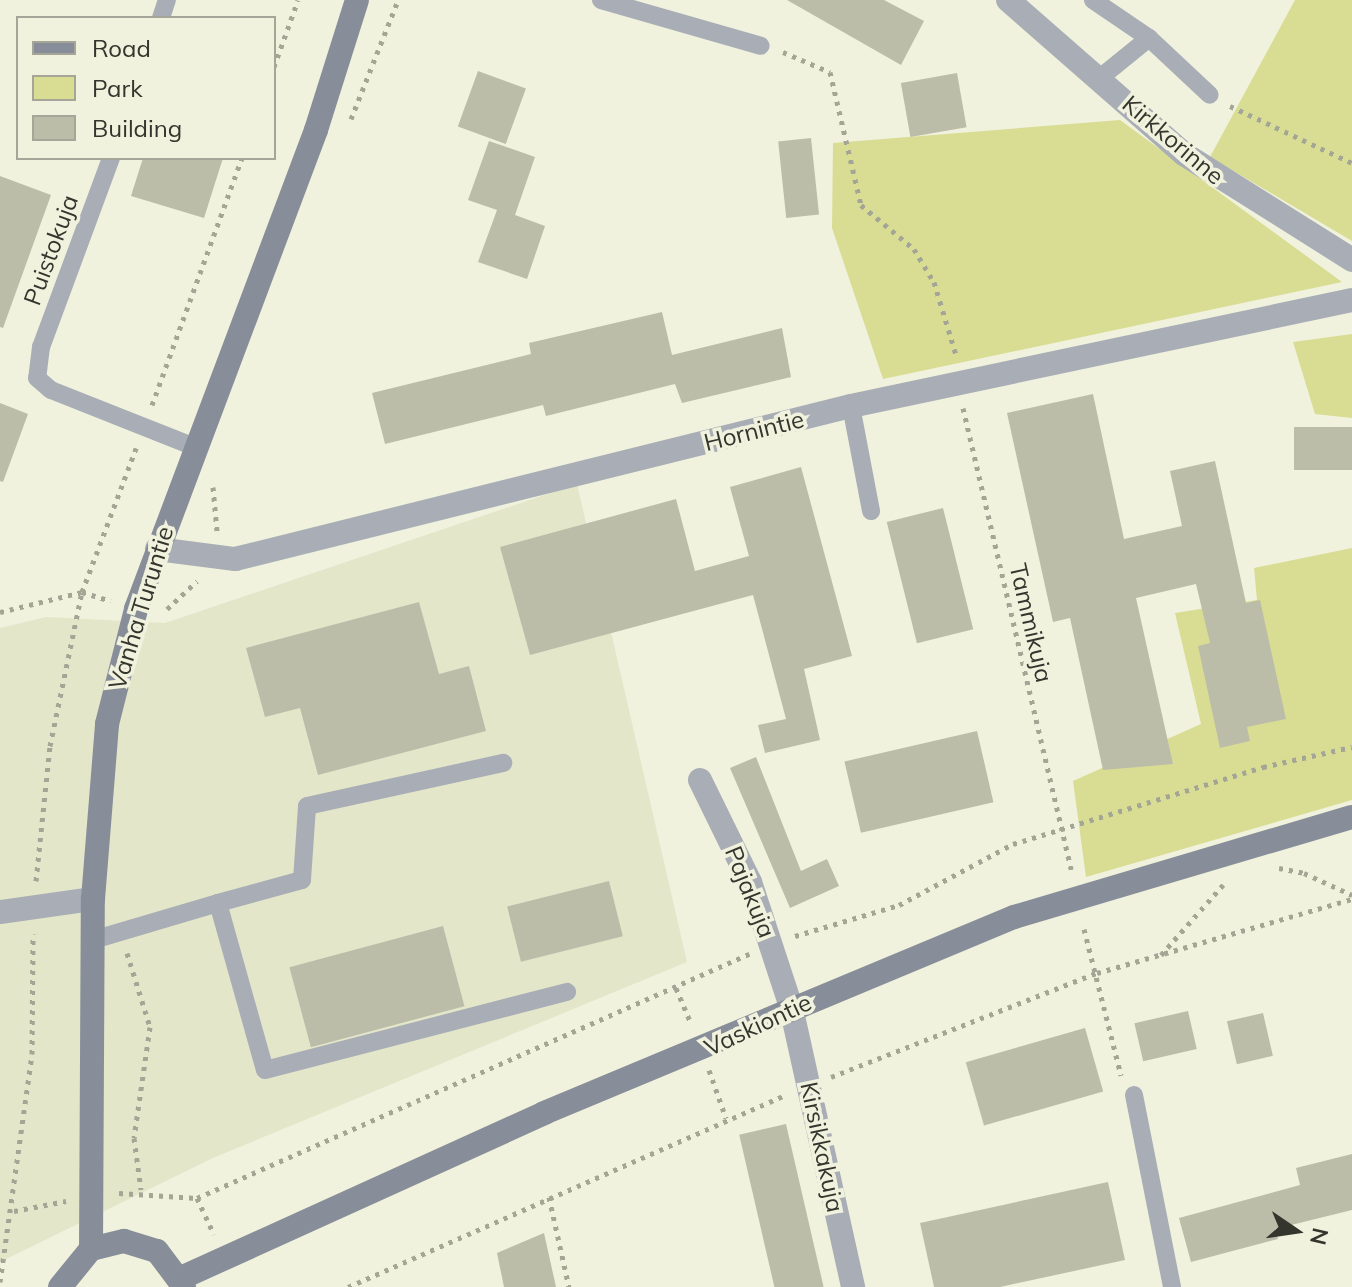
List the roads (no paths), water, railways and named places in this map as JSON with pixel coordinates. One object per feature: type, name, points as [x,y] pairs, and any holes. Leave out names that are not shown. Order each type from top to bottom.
[{"type":"main road","name":"Vanha Turuntie","points":[[91,1249],[93,899],[107,724],[157,549],[316,130],[357,0]]},
{"type":"main road","name":"Vaskiontie","points":[[183,1282],[791,1007],[1014,917],[1352,817]]},
{"type":"main road","points":[[60,1287],[91,1249],[141,1244],[183,1282]]},
{"type":"street","name":"Kirkkorinne","points":[[1018,3],[1225,184],[1352,260]]},
{"type":"street","name":"Hornintie","points":[[157,549],[235,559],[851,406],[1352,300]]},
{"type":"street","name":"Pajakuja","points":[[700,780],[750,882],[791,1007]]},
{"type":"street","points":[[0,912],[93,899]]},
{"type":"street","name":"Kirsikkakuja","points":[[791,1007],[853,1287]]},
{"type":"lane","points":[[601,0],[761,46]]},
{"type":"lane","points":[[1093,0],[1149,38],[1210,95]]},
{"type":"lane","points":[[1101,77],[1149,38]]},
{"type":"lane","name":"Puistokuja","points":[[110,160],[41,347],[37,378],[51,390],[195,447]]},
{"type":"lane","points":[[851,406],[871,511]]},
{"type":"lane","points":[[93,940],[302,880],[307,806],[503,763]]},
{"type":"lane","points":[[218,903],[265,1070],[567,992]]},
{"type":"lane","points":[[1134,1095],[1172,1287]]}]
